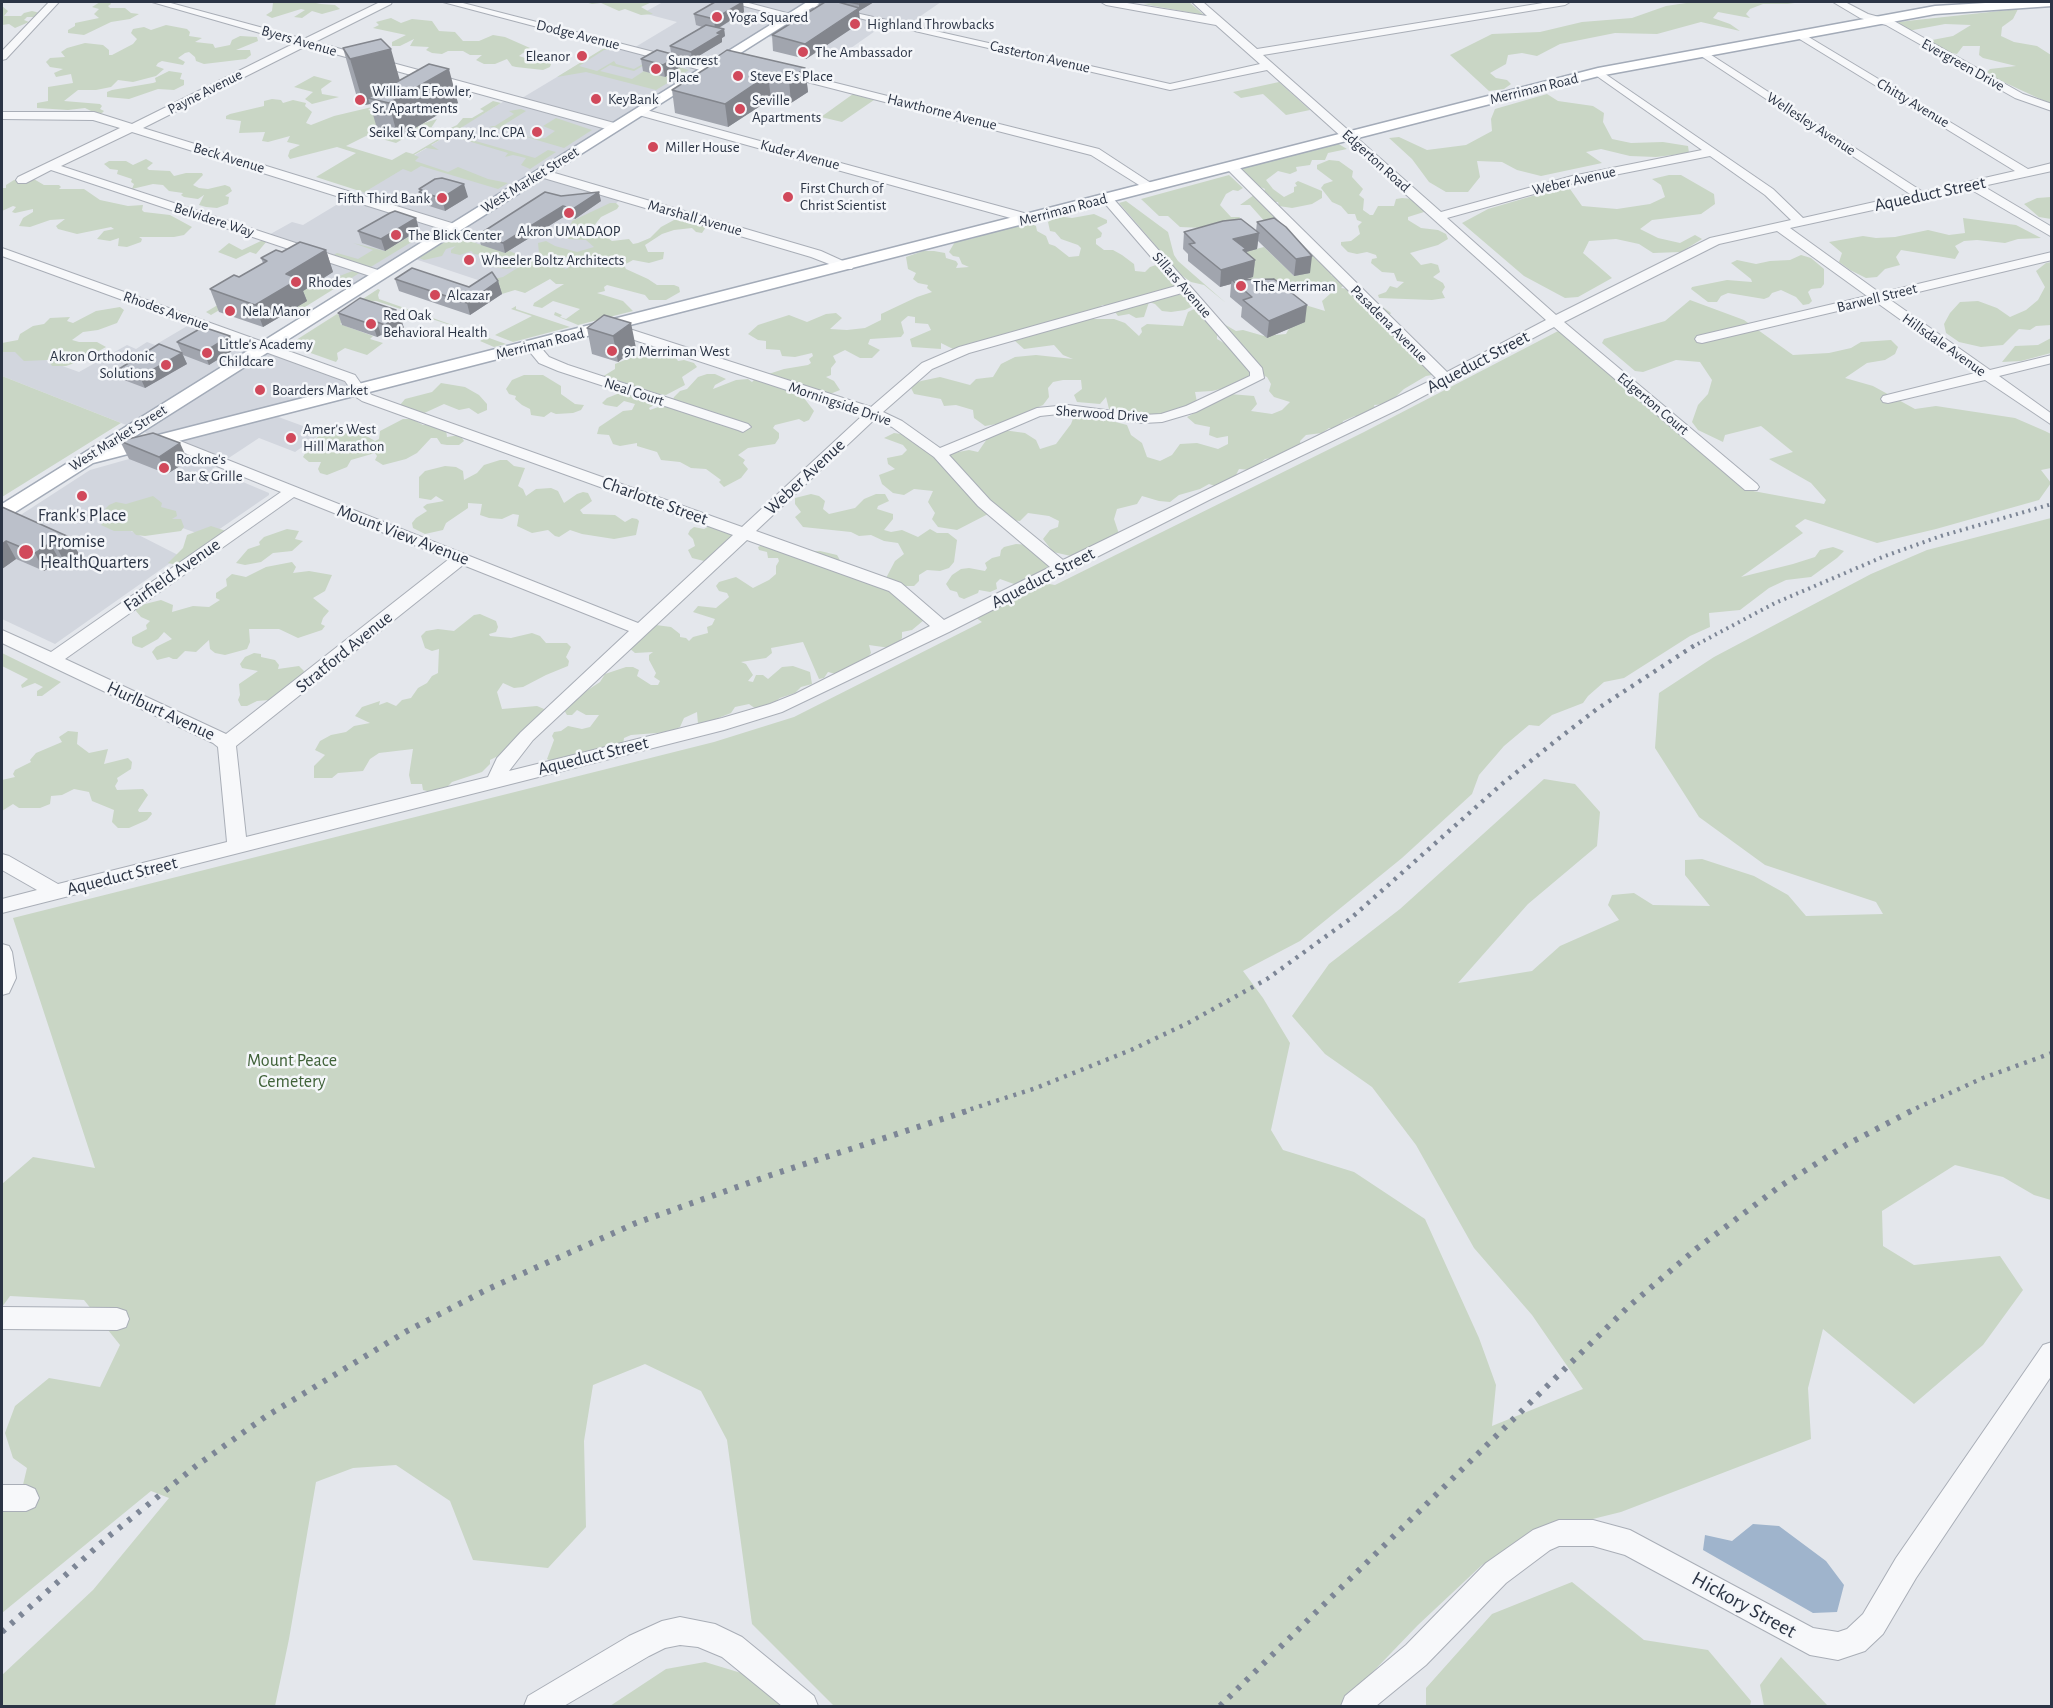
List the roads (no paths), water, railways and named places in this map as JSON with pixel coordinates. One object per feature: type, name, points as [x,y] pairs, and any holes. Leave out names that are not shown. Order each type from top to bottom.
[{"type":"main road","name":"Merriman Road","points":[[83,460],[1598,72],[1935,10],[1992,3],[2052,2]]},
{"type":"main road","name":"West Market Street","points":[[2,512],[263,346],[813,3]]},
{"type":"street","points":[[2,57],[54,2]]},
{"type":"street","name":"Byers Avenue","points":[[157,2],[614,127]]},
{"type":"street","name":"Payne Avenue","points":[[22,180],[122,131],[133,128],[387,2]]},
{"type":"street","name":"Dodge Avenue","points":[[448,2],[708,69]]},
{"type":"street","points":[[734,2],[793,16]]},
{"type":"street","points":[[1106,2],[1220,22]]},
{"type":"street","points":[[1121,5],[1142,2]]},
{"type":"street","name":"Edgerton Road","points":[[1197,2],[1555,321]]},
{"type":"street","points":[[1255,53],[1565,2]]},
{"type":"street","name":"Evergreen Drive","points":[[1838,2],[1876,20],[1890,23],[2019,96],[2052,108]]},
{"type":"street","name":"Casterton Avenue","points":[[813,3],[1170,87],[1269,66]]},
{"type":"street","name":"Chitty Avenue","points":[[1798,35],[2027,173]]},
{"type":"street","points":[[2,36],[21,36]]},
{"type":"street","name":"Wellesley Avenue","points":[[1702,52],[1921,196]]},
{"type":"street","points":[[725,58],[740,62]]},
{"type":"street","name":"Hawthorne Avenue","points":[[771,69],[1095,152],[1151,187]]},
{"type":"street","points":[[1598,72],[1769,192],[1800,222]]},
{"type":"street","name":"Kuder Avenue","points":[[639,112],[1030,219]]},
{"type":"street","name":"Beck Avenue","points":[[2,115],[82,114],[453,228]]},
{"type":"street","name":"Weber Avenue","points":[[1438,217],[1572,180],[1712,152]]},
{"type":"street","name":"Belvidere Way","points":[[50,166],[379,274]]},
{"type":"street","name":"Pasadena Avenue","points":[[1231,166],[1445,378]]},
{"type":"street","name":"Aqueduct Street","points":[[2,906],[724,724],[776,708],[943,628],[1203,496],[1394,406],[1555,321],[1715,241],[2052,167]]},
{"type":"street","name":"Marshall Avenue","points":[[541,173],[816,254],[847,266]]},
{"type":"street","points":[[1973,185],[2052,233]]},
{"type":"street","name":"Sillars Avenue","points":[[1107,199],[1257,371]]},
{"type":"street","name":"Hillsdale Avenue","points":[[1779,227],[2052,421]]},
{"type":"street","name":"Rhodes Avenue","points":[[2,252],[350,378],[358,390]]},
{"type":"street","name":"Barwell Street","points":[[1702,339],[2052,256]]},
{"type":"street","name":"Weber Avenue","points":[[495,780],[504,763],[527,736],[920,371],[954,353],[1185,288]]},
{"type":"street","name":"Edgerton Court","points":[[1555,321],[1751,487]]},
{"type":"street","name":"Morningside Drive","points":[[609,327],[873,413],[909,431],[939,454],[984,503],[1062,568]]},
{"type":"street","name":"Neal Court","points":[[532,346],[544,360],[563,368],[743,427]]},
{"type":"street","points":[[1888,399],[2052,358]]},
{"type":"street","name":"Sherwood Drive","points":[[939,454],[1027,415],[1046,411],[1085,410],[1143,419],[1181,413],[1257,378],[1257,371]]},
{"type":"street","name":"Charlotte Street","points":[[358,390],[367,398],[895,587],[943,628]]},
{"type":"street","name":"Mount View Avenue","points":[[165,440],[641,630]]},
{"type":"street","name":"Fairfield Avenue","points":[[53,659],[292,491]]},
{"type":"street","name":"Stratford Avenue","points":[[226,744],[461,558]]},
{"type":"street","name":"Hurlburt Avenue","points":[[2,636],[219,738],[226,744],[229,752],[237,847]]},
{"type":"street","points":[[2,861],[49,887],[49,894]]},
{"type":"street","points":[[2,952],[6,978],[2,987]]},
{"type":"street","points":[[2,1318],[117,1319]]},
{"type":"street","name":"Hickory Street","points":[[1355,1707],[1416,1655],[1496,1573],[1542,1539],[1559,1533],[1593,1533],[1630,1543],[1810,1641],[1838,1646],[1856,1641],[1873,1624],[1906,1568],[2052,1353]]},
{"type":"street","points":[[538,1707],[639,1646],[662,1635],[680,1631],[698,1632],[732,1647],[804,1707]]},
{"type":"water","points":[[1753,1524],[1779,1526],[1826,1561],[1844,1585],[1837,1612],[1813,1613],[1703,1550],[1705,1535],[1732,1541]]},
{"type":"railway","points":[[1692,647],[1775,603],[1885,556],[1941,536],[2052,504]]},
{"type":"railway","points":[[962,1112],[1036,1088],[1131,1050],[1188,1023],[1267,979],[1350,919],[1502,784],[1558,739],[1597,709],[1695,645]]},
{"type":"railway","points":[[1908,1112],[1983,1078],[2052,1053]]},
{"type":"railway","points":[[2,1632],[109,1536],[196,1466],[265,1417],[407,1331],[488,1289],[636,1223],[771,1175],[967,1111]]},
{"type":"railway","points":[[1220,1706],[1628,1307],[1696,1249],[1779,1187],[1846,1145],[1911,1111]]},
{"type":"place","name":"Yoga Squared","points":[[717,17]]},
{"type":"place","name":"Highland Throwbacks","points":[[855,24]]},
{"type":"place","name":"The Ambassador","points":[[803,52]]},
{"type":"place","name":"Eleanor","points":[[582,56]]},
{"type":"place","name":"Suncrest Place","points":[[656,69]]},
{"type":"place","name":"Steve E’s Place","points":[[738,76]]},
{"type":"place","name":"KeyBank","points":[[596,99]]},
{"type":"place","name":"William E Fowler, Sr. Apartments","points":[[360,100]]},
{"type":"place","name":"Seville Apartments","points":[[740,109]]},
{"type":"place","name":"Seikel & Company, Inc. CPA","points":[[537,132]]},
{"type":"place","name":"Miller House","points":[[653,147]]},
{"type":"place","name":"First Church of Christ Scientist","points":[[788,197]]},
{"type":"place","name":"Fifth Third Bank","points":[[442,198]]},
{"type":"place","name":"Akron UMADAOP","points":[[569,213]]},
{"type":"place","name":"The Blick Center","points":[[396,235]]},
{"type":"place","name":"Wheeler Boltz Architects","points":[[469,260]]},
{"type":"place","name":"Rhodes","points":[[296,282]]},
{"type":"place","name":"The Merriman","points":[[1241,286]]},
{"type":"place","name":"Alcazar","points":[[435,295]]},
{"type":"place","name":"Nela Manor","points":[[230,311]]},
{"type":"place","name":"Red Oak Behavioral Health","points":[[371,324]]},
{"type":"place","name":"91 Merriman West","points":[[612,351]]},
{"type":"place","name":"Little's Academy Childcare","points":[[207,353]]},
{"type":"place","name":"Akron Orthodonic Solutions","points":[[166,365]]},
{"type":"place","name":"Boarders Market","points":[[260,390]]},
{"type":"place","name":"Amer's West Hill Marathon","points":[[291,438]]},
{"type":"place","name":"Rockne's Bar & Grille","points":[[164,468]]},
{"type":"place","name":"Frank's Place","points":[[82,496]]},
{"type":"place","name":"I Promise HealthQuarters","points":[[26,552]]},
{"type":"park label","name":"Mount Peace Cemetery","points":[[292,1071]]}]
